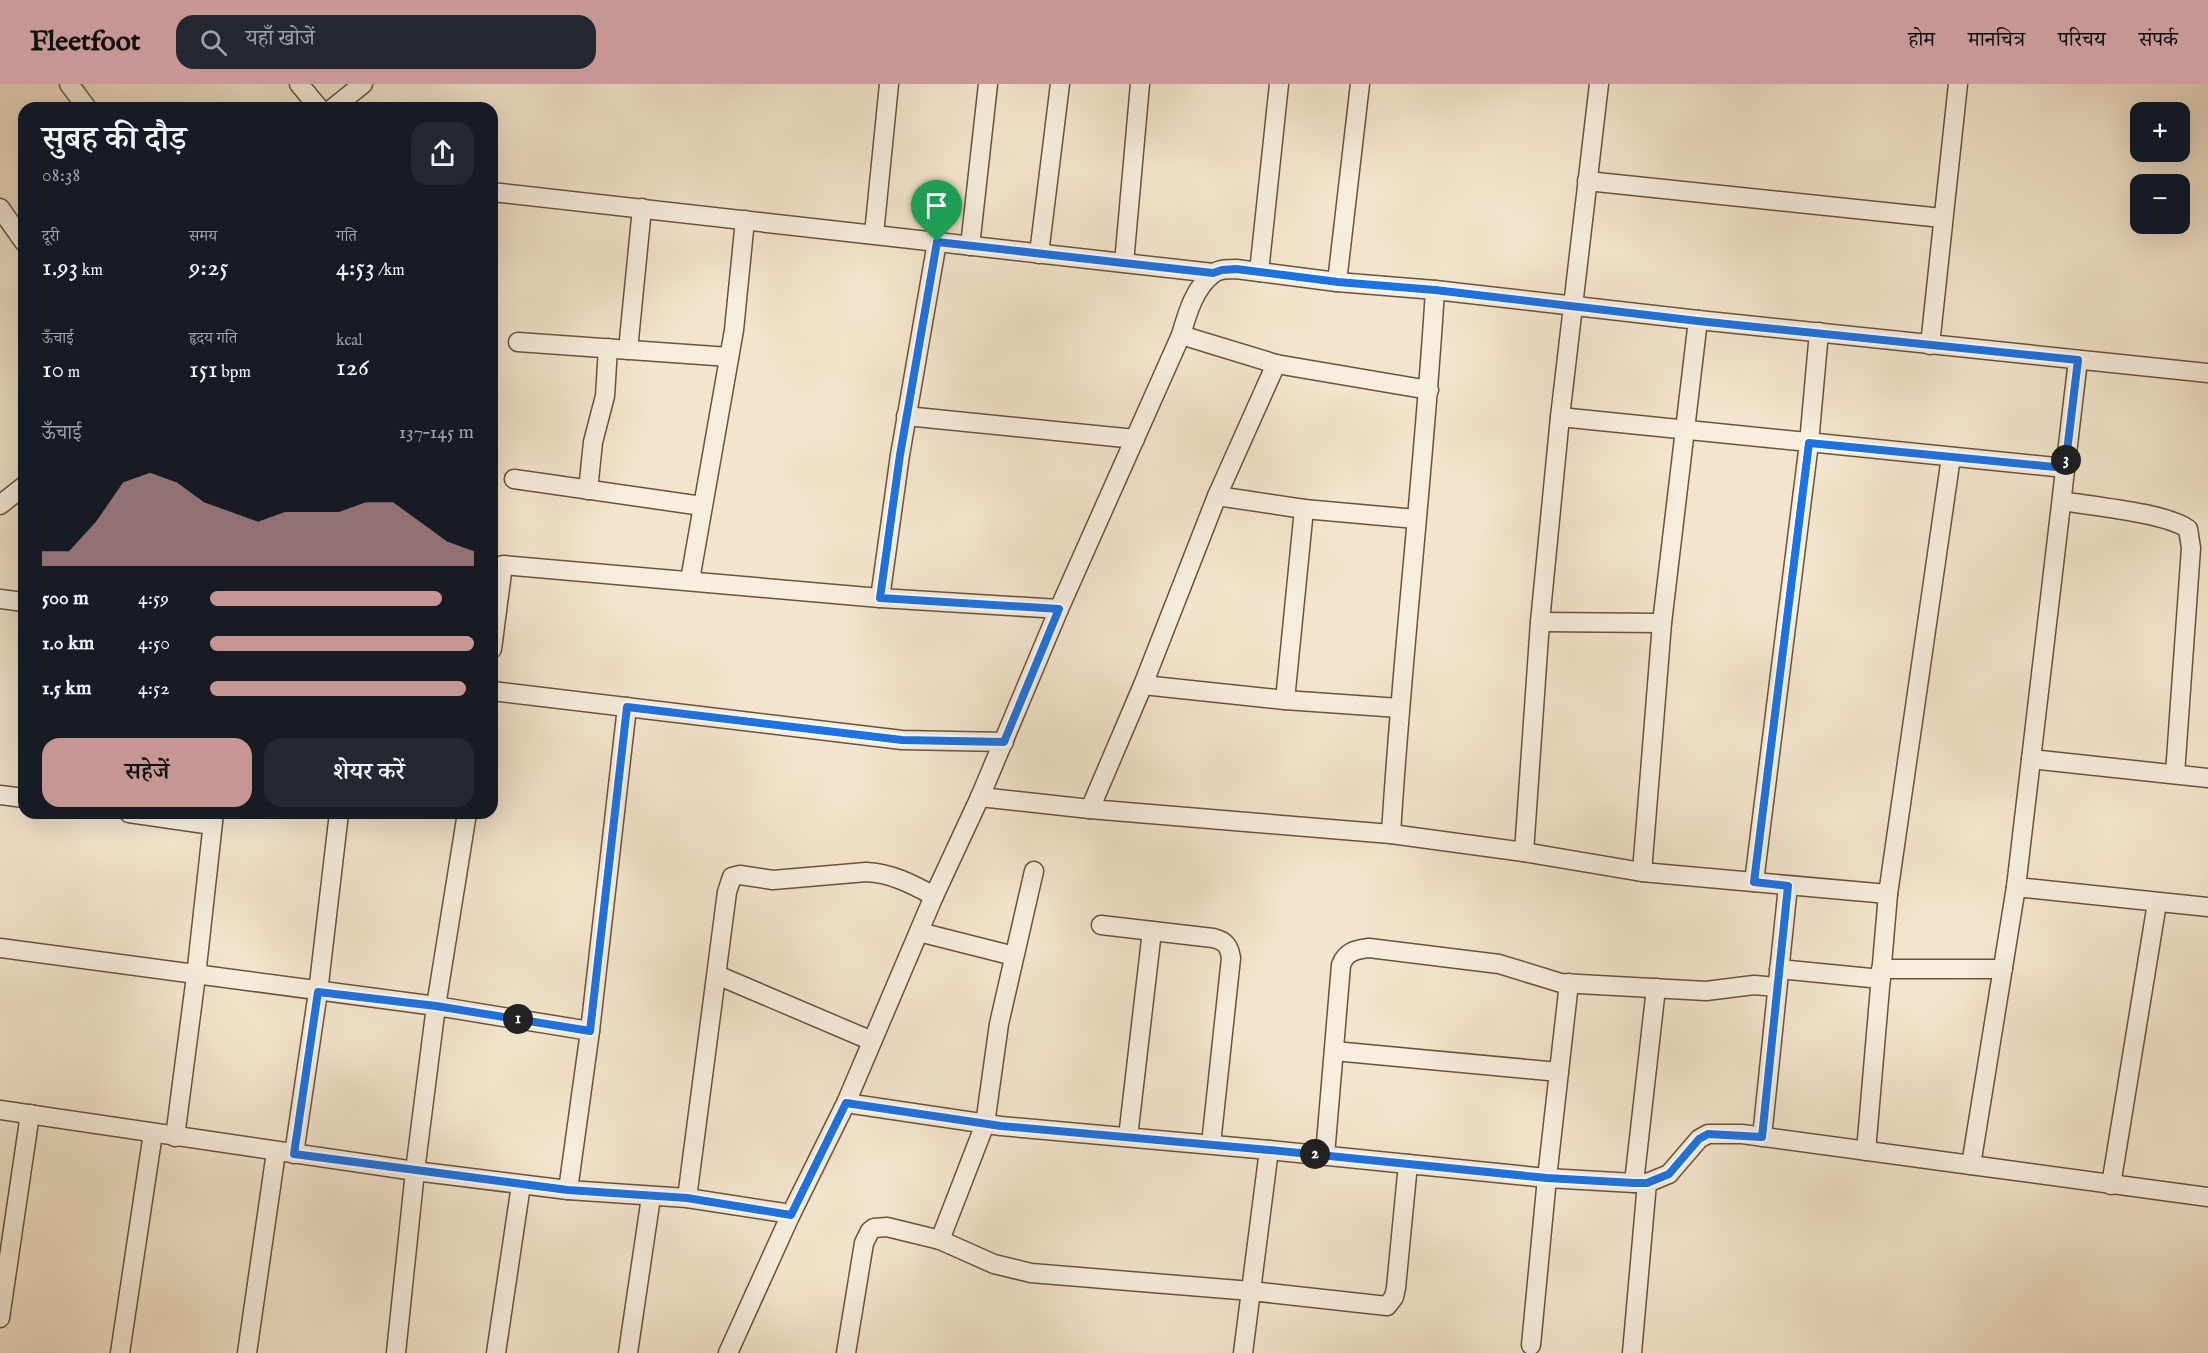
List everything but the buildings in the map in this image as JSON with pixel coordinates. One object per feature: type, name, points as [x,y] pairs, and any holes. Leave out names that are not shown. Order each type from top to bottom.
[{"type":"street","points":[[69,84],[82,102]]},
{"type":"street","points":[[299,84],[314,102]]},
{"type":"street","points":[[340,102],[363,84]]},
{"type":"street","points":[[874,234],[889,84]]},
{"type":"street","points":[[970,246],[988,84]]},
{"type":"street","points":[[1039,254],[1060,84]]},
{"type":"street","points":[[1124,263],[1140,84]]},
{"type":"street","points":[[1259,272],[1279,84]]},
{"type":"street","points":[[1338,282],[1360,84]]},
{"type":"street","points":[[1524,852],[1540,622],[1560,417],[1599,84]]},
{"type":"street","points":[[1929,345],[1958,84]]},
{"type":"street","points":[[1587,181],[1942,218]]},
{"type":"street","points":[[498,193],[1213,273],[1236,269],[1698,321],[2208,373]]},
{"type":"street","points":[[0,208],[18,234]]},
{"type":"street","points":[[628,350],[642,208]]},
{"type":"street","points":[[690,580],[729,357],[746,220]]},
{"type":"street","points":[[880,598],[906,416],[937,242]]},
{"type":"street","points":[[728,1353],[791,1215],[846,1103],[934,896],[1004,742],[1059,609],[1181,335],[1193,301],[1202,285],[1213,273]]},
{"type":"street","points":[[1391,834],[1399,708],[1429,390],[1435,290]]},
{"type":"street","points":[[1642,872],[1662,623],[1698,321]]},
{"type":"street","points":[[1754,882],[1809,443],[1820,333]]},
{"type":"street","points":[[1181,335],[1276,364],[1429,390]]},
{"type":"street","points":[[518,342],[729,357]]},
{"type":"street","points":[[588,490],[593,442],[605,396],[608,348]]},
{"type":"street","points":[[1971,1165],[2016,886],[2078,360]]},
{"type":"street","points":[[1090,809],[1143,685],[1217,496],[1276,364]]},
{"type":"street","points":[[906,416],[1135,439]]},
{"type":"street","points":[[1560,417],[2065,468]]},
{"type":"street","points":[[1866,1151],[1888,894],[1951,457]]},
{"type":"street","points":[[514,479],[702,506]]},
{"type":"street","points":[[0,505],[18,491]]},
{"type":"street","points":[[1217,496],[1304,509],[1416,519]]},
{"type":"street","points":[[2062,501],[2160,518],[2180,523],[2188,529],[2192,548],[2175,774]]},
{"type":"street","points":[[1285,700],[1304,509]]},
{"type":"street","points":[[498,563],[880,598],[1059,609]]},
{"type":"street","points":[[0,599],[18,601]]},
{"type":"street","points":[[1540,622],[1662,623]]},
{"type":"street","points":[[1143,685],[1285,700],[1399,708]]},
{"type":"street","points":[[498,692],[902,740],[1004,742]]},
{"type":"street","points":[[568,1190],[590,1031],[627,707]]},
{"type":"street","points":[[2031,759],[2208,778]]},
{"type":"street","points":[[0,795],[18,797]]},
{"type":"street","points":[[980,797],[1090,809],[1391,834],[1524,852],[1642,872],[1888,894]]},
{"type":"street","points":[[175,1137],[213,819]]},
{"type":"street","points":[[247,1353],[318,992],[338,819]]},
{"type":"street","points":[[396,1353],[415,1171],[436,1006],[466,819]]},
{"type":"street","points":[[940,1240],[985,1124],[994,1051],[1034,871]]},
{"type":"street","points":[[687,1198],[729,881],[735,875],[773,880],[866,872],[880,873],[912,884],[934,896]]},
{"type":"street","points":[[1762,1137],[1788,886]]},
{"type":"street","points":[[2016,886],[2208,907]]},
{"type":"street","points":[[2111,1185],[2157,903]]},
{"type":"street","points":[[1101,925],[1222,940],[1229,950],[1231,958],[1211,1144]]},
{"type":"street","points":[[1128,1137],[1152,931]]},
{"type":"street","points":[[919,932],[1014,956]]},
{"type":"street","points":[[0,948],[196,976],[436,1006],[590,1031]]},
{"type":"street","points":[[1325,1155],[1341,965],[1343,958],[1355,950],[1369,948],[1499,964],[1550,980],[1569,983],[1706,991],[1755,986],[1778,978],[2003,969]]},
{"type":"street","points":[[717,975],[872,1041]]},
{"type":"street","points":[[1531,1345],[1569,983]]},
{"type":"street","points":[[1632,1353],[1640,1183],[1656,988]]},
{"type":"street","points":[[1334,1051],[1559,1072]]},
{"type":"street","points":[[846,1103],[985,1124],[1547,1178],[1640,1183],[1669,1174],[1699,1139],[1708,1134],[1762,1137],[2208,1197]]},
{"type":"street","points":[[0,1110],[415,1171],[568,1190],[687,1198],[791,1215]]},
{"type":"street","points":[[0,1318],[3,1279],[30,1114]]},
{"type":"street","points":[[120,1353],[153,1133]]},
{"type":"street","points":[[1244,1353],[1269,1150]]},
{"type":"street","points":[[846,1353],[867,1234],[874,1228],[887,1227],[940,1240],[994,1264],[1031,1273],[1251,1291],[1387,1306],[1394,1297],[1396,1288],[1408,1164]]},
{"type":"street","points":[[496,1353],[521,1185]]},
{"type":"street","points":[[628,1353],[651,1197]]},
{"type":"route","points":[[937,242],[1213,273],[1236,269],[1698,321],[2078,360],[2065,468],[1809,443],[1754,882],[1788,886],[1762,1137],[1742,1134],[1708,1134],[1699,1139],[1669,1174],[1659,1180],[1634,1183],[1547,1178],[1001,1126],[846,1103],[791,1215],[687,1198],[651,1197],[521,1185],[294,1154],[318,992],[436,1006],[590,1031],[627,707],[902,740],[1004,742],[1059,609],[880,598],[900,455],[937,242]]}]
